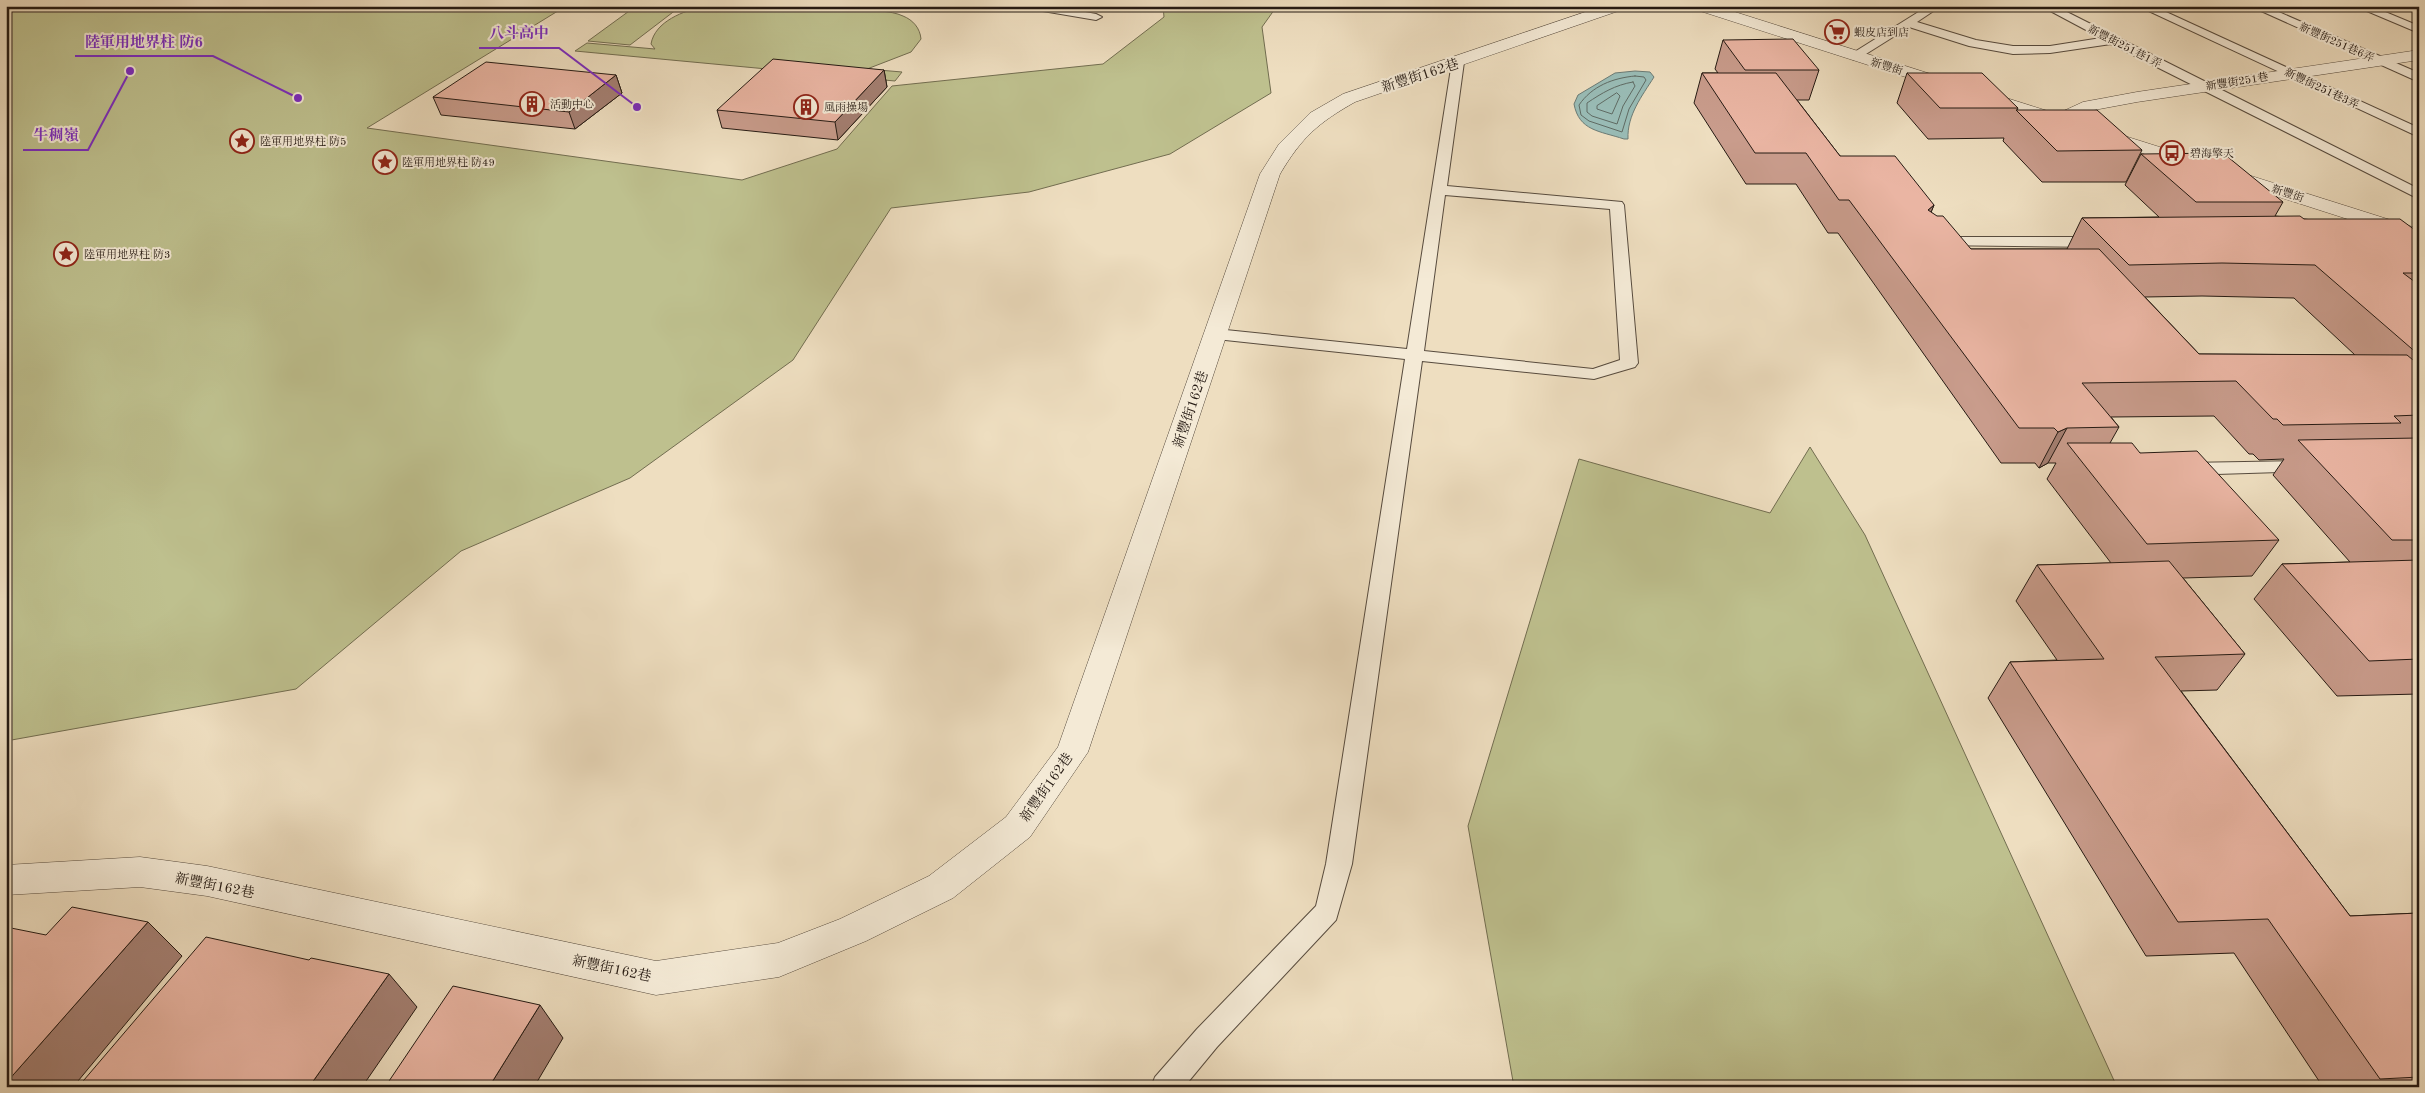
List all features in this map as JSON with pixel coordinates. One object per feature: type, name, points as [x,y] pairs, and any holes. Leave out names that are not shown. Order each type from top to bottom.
[{"type":"street","name":"新豐街162巷","points":[[12,885],[140,872],[207,881],[656,978],[779,960],[853,930],[941,887],[1018,827],[1072,752],[1270,174],[1286,148],[1316,117],[1350,98],[1619,6]]},
{"type":"street","name":"新豐街","points":[[1699,6],[2419,237]]},
{"type":"street","name":"新豐街251巷","points":[[2059,120],[2089,106],[2205,86],[2419,55]]},
{"type":"street","points":[[1828,63],[1874,62]]},
{"type":"lane","points":[[1032,6],[1096,17]]},
{"type":"lane","points":[[1854,56],[1936,6]]},
{"type":"lane","name":"新豐街251巷1弄","points":[[2046,6],[2419,195]]},
{"type":"lane","name":"新豐街251巷3弄","points":[[2144,6],[2419,132]]},
{"type":"lane","name":"新豐街251巷6弄","points":[[2256,6],[2419,78]]},
{"type":"lane","points":[[2360,6],[2419,30]]},
{"type":"lane","points":[[1908,23],[1991,47],[2011,50],[2064,48],[2113,40]]},
{"type":"lane","points":[[1165,1087],[1206,1038],[1327,912],[1339,864],[1458,62]]},
{"type":"lane","points":[[1216,334],[1594,374],[1629,363],[1617,205],[1438,190]]},
{"type":"lane","points":[[2390,241],[2410,241],[2419,237]]},
{"type":"lane","points":[[1925,242],[2113,242]]},
{"type":"lane","points":[[2166,469],[2322,466]]},
{"type":"green space","points":[[6,6],[566,6],[367,128],[742,180],[837,149],[892,86],[1103,64],[1164,17],[1163,6],[1277,6],[1262,27],[1271,93],[1170,154],[1029,192],[891,208],[793,360],[630,478],[461,551],[296,689],[6,741]]},
{"type":"green space","points":[[636,6],[681,6],[630,45],[588,41]]},
{"type":"green space","points":[[704,6],[801,7],[887,12],[898,14],[910,20],[918,28],[921,39],[911,52],[867,69],[902,72],[895,81],[575,51],[587,43],[655,49],[651,44],[658,29],[664,23],[679,14]]},
{"type":"green space","points":[[1810,447],[1865,535],[2117,1087],[1514,1087],[1468,826],[1579,459],[1770,513]]},
{"type":"water","points":[[1650,72],[1654,77],[1633,114],[1628,130],[1628,139],[1599,132],[1581,120],[1574,104],[1578,95],[1615,73]]},
{"type":"building","points":[[1793,39],[1819,70],[1745,70],[1723,40]]},
{"type":"building","points":[[773,59],[884,70],[835,122],[717,110]]},
{"type":"building","points":[[486,62],[616,75],[569,112],[433,97]]},
{"type":"building","points":[[1702,73],[1776,73],[1840,156],[1895,156],[1934,205],[1928,210],[1937,216],[1943,216],[1971,249],[2099,249],[2199,354],[2407,355],[2419,365],[2419,415],[2394,416],[2401,423],[2283,425],[2277,419],[2273,419],[2236,381],[2082,383],[2119,427],[2067,428],[2058,432],[2054,428],[2019,428],[1849,200],[1839,200],[1806,153],[1755,153]]},
{"type":"building","points":[[1907,73],[1982,73],[2018,108],[1940,108]]},
{"type":"building","points":[[2016,110],[2097,110],[2142,150],[2057,151]]},
{"type":"building","points":[[2223,153],[2283,202],[2196,202],[2141,154]]},
{"type":"building","points":[[2300,216],[2304,219],[2400,219],[2419,233],[2419,273],[2403,273],[2419,285],[2419,355],[2315,265],[2222,263],[2129,265],[2082,218]]},
{"type":"building","points":[[2418,438],[2419,540],[2392,540],[2298,440]]},
{"type":"building","points":[[2067,443],[2132,443],[2140,453],[2197,451],[2279,540],[2147,544]]},
{"type":"building","points":[[2419,560],[2419,659],[2369,661],[2282,564]]},
{"type":"building","points":[[2169,561],[2245,654],[2155,657],[2350,916],[2419,913],[2419,1077],[2380,1079],[2268,919],[2178,922],[2010,662],[2104,659],[2037,565]]},
{"type":"building","points":[[72,907],[148,922],[6,1083],[6,927],[46,935]]},
{"type":"building","points":[[206,937],[309,960],[311,958],[389,974],[309,1087],[78,1087]]},
{"type":"building","points":[[453,986],[540,1005],[489,1087],[385,1087]]},
{"type":"place","name":"蝦皮店到店","points":[[1837,32]]},
{"type":"place","name":"牛稠嶺","points":[[130,71]]},
{"type":"place","name":"陸軍用地界柱 防6","points":[[298,98]]},
{"type":"place","name":"活動中心","points":[[532,104]]},
{"type":"place","name":"八斗高中","points":[[637,107]]},
{"type":"place","name":"風雨操場","points":[[806,107]]},
{"type":"place","name":"陸軍用地界柱 防5","points":[[242,141]]},
{"type":"place","name":"碧海擎天","points":[[2172,153]]},
{"type":"place","name":"陸軍用地界柱 防49","points":[[385,162]]},
{"type":"place","name":"陸軍用地界柱 防3","points":[[66,254]]}]
